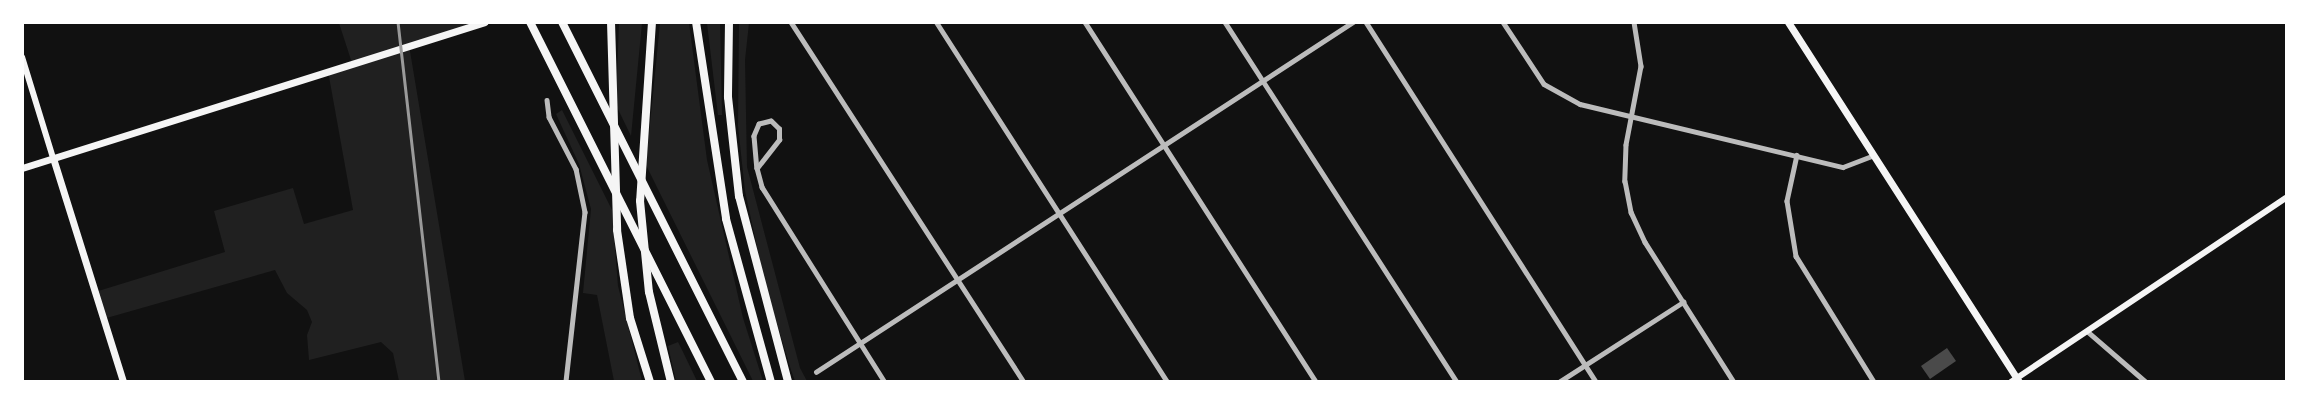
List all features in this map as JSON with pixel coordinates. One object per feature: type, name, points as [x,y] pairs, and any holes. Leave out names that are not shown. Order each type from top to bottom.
[{"type":"highway","points":[[530,22],[712,382]]},
{"type":"highway","points":[[562,22],[743,382]]},
{"type":"highway","points":[[611,22],[609,86],[617,230],[630,318],[650,382]]},
{"type":"highway","points":[[652,22],[640,201],[649,292],[671,382]]},
{"type":"highway","points":[[696,22],[726,220],[771,382]]},
{"type":"highway","points":[[729,22],[728,98],[739,196],[788,382]]},
{"type":"main road","points":[[22,168],[484,22]]},
{"type":"main road","points":[[1788,22],[2016,380],[2086,331],[2286,198]]},
{"type":"main road","points":[[22,57],[123,382]]},
{"type":"street","points":[[791,22],[1024,382]]},
{"type":"street","points":[[936,22],[1167,382]]},
{"type":"street","points":[[1085,22],[1316,382]]},
{"type":"street","points":[[1224,22],[1457,382]]},
{"type":"street","points":[[816,372],[1164,144],[1264,83],[1353,22]]},
{"type":"street","points":[[1366,22],[1596,382]]},
{"type":"street","points":[[1503,22],[1544,84],[1561,96],[1632,116],[1843,167],[1874,156]]},
{"type":"street","points":[[1634,22],[1642,66],[1625,164],[1631,212],[1683,302],[1734,382]]},
{"type":"street","points":[[547,100],[549,116],[576,169],[584,212],[566,382]]},
{"type":"street","points":[[757,168],[764,154],[780,140],[779,129],[771,121],[755,128],[757,168],[767,198],[885,382]]},
{"type":"street","points":[[1797,155],[1787,201],[1796,256],[1874,382]]},
{"type":"street","points":[[1559,382],[1683,302]]},
{"type":"street","points":[[2086,331],[2146,382]]},
{"type":"shaded area","points":[[739,22],[749,23],[745,60],[747,167],[800,368],[807,381],[795,381],[791,370],[765,284],[745,191],[738,126]]},
{"type":"shaded area","points":[[339,23],[484,23],[409,45],[465,381],[399,381],[393,353],[381,342],[309,360],[307,335],[312,322],[307,310],[287,293],[275,270],[103,319],[95,292],[225,252],[214,211],[293,188],[304,224],[353,210],[328,71],[352,63]]},
{"type":"shaded area","points":[[619,23],[642,23],[631,136],[616,105]]},
{"type":"shaded area","points":[[660,23],[689,23],[707,160],[743,318],[763,381],[753,381],[646,165]]},
{"type":"shaded area","points":[[707,23],[720,23],[722,115],[718,115]]},
{"type":"shaded area","points":[[562,110],[612,210],[618,286],[642,381],[614,381],[597,295],[583,293],[591,209],[579,164],[556,114]]},
{"type":"shaded area","points":[[678,342],[697,381],[676,381],[668,346]]},
{"type":"building","points":[[1947,348],[1956,361],[1930,379],[1921,366]]},
{"type":"railway","points":[[398,22],[439,382]]}]
